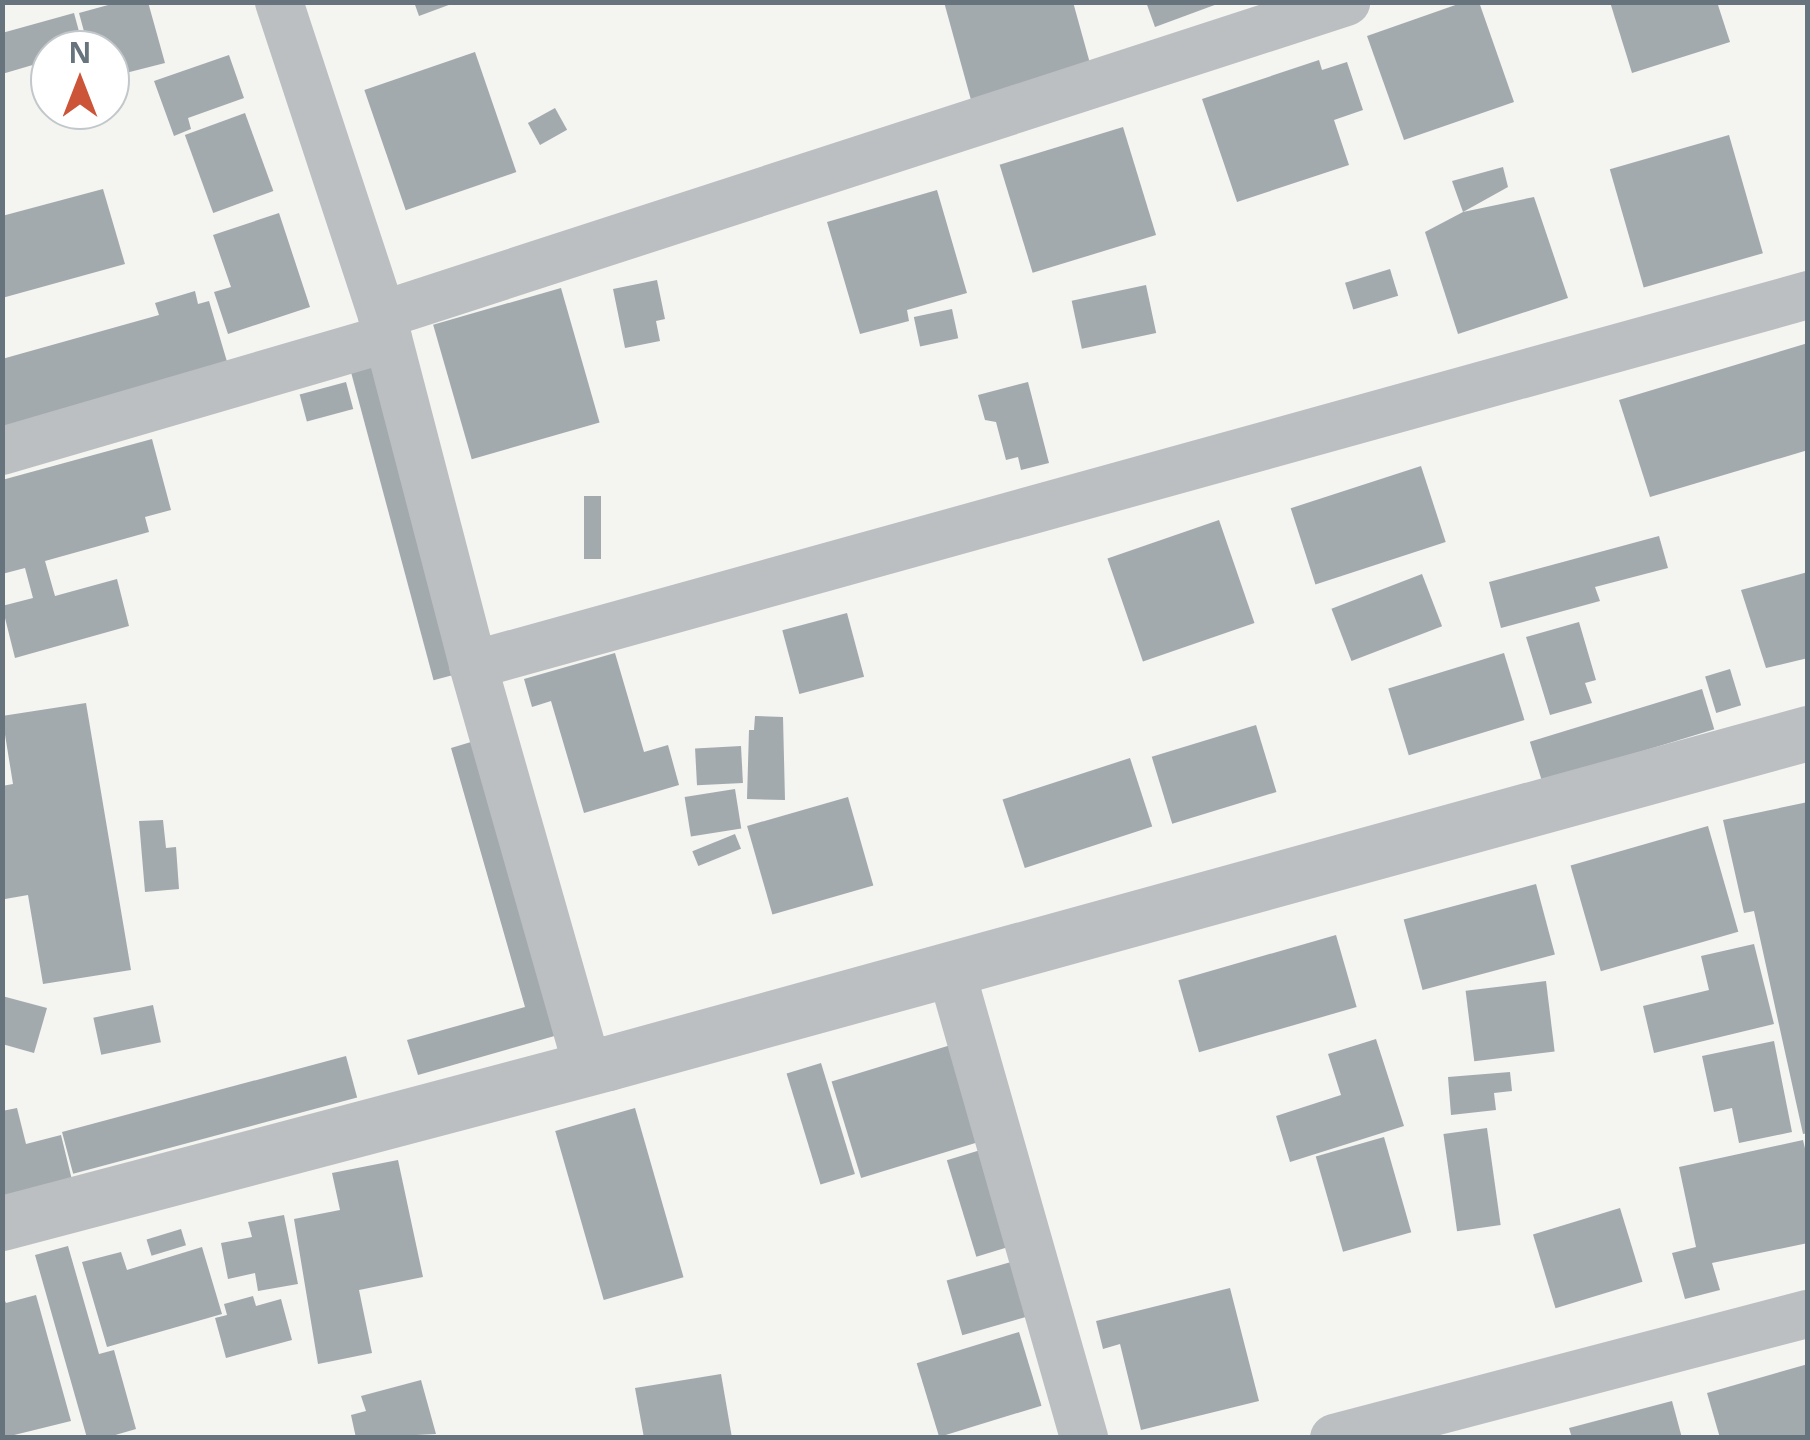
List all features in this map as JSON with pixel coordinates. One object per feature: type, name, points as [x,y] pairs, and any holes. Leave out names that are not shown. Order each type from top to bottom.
[{"type":"street","points":[[279,2],[385,326],[473,665],[588,1068]]},
{"type":"street","points":[[2,450],[385,326],[1346,2]]},
{"type":"street","points":[[473,665],[1808,296]]},
{"type":"street","points":[[2,1223],[588,1068],[1808,732]]},
{"type":"street","points":[[950,967],[1084,1438]]},
{"type":"street","points":[[1334,1438],[1808,1314]]},
{"type":"building","points":[[119,2],[148,2],[165,63],[130,72],[130,30],[84,30],[79,13]]},
{"type":"building","points":[[414,2],[454,2],[454,3],[419,16]]},
{"type":"building","points":[[944,2],[1073,2],[1091,67],[971,100]]},
{"type":"building","points":[[1146,2],[1220,2],[1220,3],[1155,27]]},
{"type":"building","points":[[1464,2],[1479,2],[1514,102],[1404,140],[1367,36]]},
{"type":"building","points":[[1610,2],[1717,2],[1730,42],[1632,73]]},
{"type":"building","points":[[74,13],[79,30],[30,30],[30,66],[2,74],[2,33]]},
{"type":"building","points":[[475,52],[516,172],[406,210],[364,90]]},
{"type":"building","points":[[229,55],[244,98],[188,118],[191,129],[174,136],[154,81]]},
{"type":"building","points":[[1319,60],[1322,70],[1347,62],[1363,110],[1334,120],[1349,165],[1237,202],[1202,99]]},
{"type":"building","points":[[555,108],[567,130],[540,145],[528,123]]},
{"type":"building","points":[[245,113],[273,191],[213,213],[185,135]]},
{"type":"building","points":[[1123,127],[1156,235],[1033,273],[1000,165]]},
{"type":"building","points":[[1729,135],[1763,253],[1644,287],[1610,169]]},
{"type":"building","points":[[1503,167],[1508,187],[1463,212],[1452,181]]},
{"type":"building","points":[[103,189],[125,264],[2,298],[2,216]]},
{"type":"building","points":[[937,190],[967,293],[907,310],[909,321],[860,334],[827,222]]},
{"type":"building","points":[[1534,197],[1568,298],[1458,334],[1425,232],[1463,212]]},
{"type":"building","points":[[279,213],[310,307],[228,334],[214,292],[231,287],[213,235]]},
{"type":"building","points":[[1390,269],[1398,296],[1353,310],[1345,283]]},
{"type":"building","points":[[657,280],[665,319],[656,321],[660,341],[625,348],[613,289]]},
{"type":"building","points":[[1146,285],[1156,333],[1082,349],[1072,301]]},
{"type":"building","points":[[561,288],[600,423],[472,459],[433,325]]},
{"type":"building","points":[[195,291],[198,304],[209,301],[228,365],[2,429],[2,359],[159,315],[155,303]]},
{"type":"building","points":[[952,309],[958,338],[920,346],[914,317]]},
{"type":"building","points":[[1808,343],[1808,450],[1650,497],[1619,400]]},
{"type":"building","points":[[377,361],[461,673],[434,680],[350,368]]},
{"type":"building","points":[[346,382],[353,409],[307,421],[300,394]]},
{"type":"building","points":[[1028,382],[1049,463],[1021,470],[1018,457],[1006,460],[996,422],[985,420],[978,395]]},
{"type":"building","points":[[152,439],[171,510],[145,517],[149,532],[45,561],[55,596],[117,579],[129,626],[15,658],[2,606],[33,598],[25,568],[2,574],[2,480]]},
{"type":"building","points":[[1421,466],[1446,542],[1315,584],[1291,508]]},
{"type":"building","points":[[584,496],[601,496],[601,559],[584,559]]},
{"type":"building","points":[[1219,520],[1254,623],[1143,661],[1107,558]]},
{"type":"building","points":[[1659,536],[1668,568],[1595,587],[1600,601],[1501,628],[1489,582]]},
{"type":"building","points":[[1808,572],[1808,658],[1766,668],[1741,590]]},
{"type":"building","points":[[1422,574],[1442,626],[1352,661],[1331,609]]},
{"type":"building","points":[[847,613],[864,677],[799,694],[782,630]]},
{"type":"building","points":[[1579,622],[1596,680],[1585,683],[1592,703],[1550,715],[1526,637]]},
{"type":"building","points":[[615,653],[644,752],[668,745],[679,785],[584,813],[551,701],[532,707],[524,679]]},
{"type":"building","points":[[1504,653],[1524,720],[1409,755],[1388,688]]},
{"type":"building","points":[[1730,669],[1741,705],[1716,713],[1705,677]]},
{"type":"building","points":[[1702,689],[1714,729],[1542,782],[1530,742]]},
{"type":"building","points":[[86,703],[131,970],[43,984],[28,895],[5,899],[2,885],[2,786],[13,784],[2,716]]},
{"type":"building","points":[[755,716],[783,717],[785,800],[747,799],[749,730],[754,730]]},
{"type":"building","points":[[1256,725],[1276,792],[1172,824],[1152,757]]},
{"type":"building","points":[[481,739],[565,1033],[418,1075],[407,1040],[525,1007],[451,748]]},
{"type":"building","points":[[741,746],[743,783],[697,785],[695,748]]},
{"type":"building","points":[[1130,758],[1152,826],[1025,868],[1003,799]]},
{"type":"building","points":[[735,789],[741,829],[691,836],[685,797]]},
{"type":"building","points":[[848,797],[873,885],[772,914],[747,826]]},
{"type":"building","points":[[1808,802],[1808,1133],[1803,1134],[1754,911],[1744,913],[1723,820]]},
{"type":"building","points":[[163,820],[166,848],[176,847],[179,889],[145,892],[139,821]]},
{"type":"building","points":[[1708,826],[1738,932],[1601,971],[1571,865]]},
{"type":"building","points":[[735,834],[741,849],[698,866],[692,851]]},
{"type":"building","points":[[1536,884],[1555,955],[1423,990],[1404,919]]},
{"type":"building","points":[[1336,935],[1357,1007],[1199,1052],[1178,980]]},
{"type":"building","points":[[1754,944],[1774,1024],[1654,1053],[1643,1006],[1709,990],[1701,956]]},
{"type":"building","points":[[1546,981],[1555,1051],[1474,1061],[1466,991]]},
{"type":"building","points":[[2,996],[47,1008],[34,1053],[2,1044]]},
{"type":"building","points":[[153,1005],[161,1042],[101,1055],[93,1018]]},
{"type":"building","points":[[1376,1039],[1404,1126],[1290,1162],[1276,1116],[1341,1095],[1328,1054]]},
{"type":"building","points":[[1774,1041],[1792,1132],[1739,1143],[1732,1108],[1714,1112],[1702,1056]]},
{"type":"building","points":[[954,1044],[984,1141],[861,1178],[832,1081]]},
{"type":"building","points":[[346,1056],[357,1098],[73,1174],[62,1132]]},
{"type":"building","points":[[821,1063],[855,1174],[820,1184],[787,1074]]},
{"type":"building","points":[[1510,1072],[1512,1091],[1494,1093],[1496,1110],[1451,1115],[1448,1077]]},
{"type":"building","points":[[17,1108],[26,1144],[61,1135],[72,1180],[2,1197],[2,1111]]},
{"type":"building","points":[[635,1108],[684,1277],[604,1300],[555,1131]]},
{"type":"building","points":[[1487,1128],[1501,1225],[1457,1231],[1443,1134]]},
{"type":"building","points":[[1384,1137],[1411,1232],[1343,1252],[1316,1157]]},
{"type":"building","points":[[1803,1140],[1808,1161],[1808,1243],[1712,1263],[1720,1290],[1685,1299],[1672,1253],[1696,1247],[1679,1167]]},
{"type":"building","points":[[987,1148],[1017,1245],[976,1257],[947,1160]]},
{"type":"building","points":[[398,1160],[423,1277],[359,1290],[372,1353],[318,1364],[294,1219],[340,1210],[332,1173]]},
{"type":"building","points":[[1620,1208],[1643,1282],[1555,1308],[1533,1235]]},
{"type":"building","points":[[284,1215],[298,1284],[258,1291],[255,1273],[228,1279],[221,1243],[252,1237],[248,1222]]},
{"type":"building","points":[[181,1229],[186,1245],[152,1256],[147,1240]]},
{"type":"building","points":[[68,1246],[99,1354],[114,1350],[136,1429],[105,1438],[87,1438],[35,1255]]},
{"type":"building","points":[[202,1247],[222,1314],[107,1347],[82,1262],[121,1252],[127,1270]]},
{"type":"building","points":[[1011,1262],[1027,1317],[962,1335],[947,1280]]},
{"type":"building","points":[[1230,1288],[1259,1401],[1141,1430],[1120,1344],[1103,1349],[1096,1321]]},
{"type":"building","points":[[2,1295],[6,1303],[36,1295],[71,1421],[2,1438]]},
{"type":"building","points":[[253,1296],[256,1306],[281,1299],[292,1340],[226,1358],[215,1318],[227,1315],[224,1304]]},
{"type":"building","points":[[1019,1332],[1042,1406],[939,1437],[917,1363]]},
{"type":"building","points":[[1808,1364],[1808,1438],[1720,1438],[1707,1393]]},
{"type":"building","points":[[721,1374],[732,1438],[644,1438],[635,1388]]},
{"type":"building","points":[[421,1380],[436,1434],[356,1438],[351,1415],[366,1411],[361,1396]]},
{"type":"building","points":[[1672,1401],[1682,1438],[1572,1438],[1569,1428]]}]
